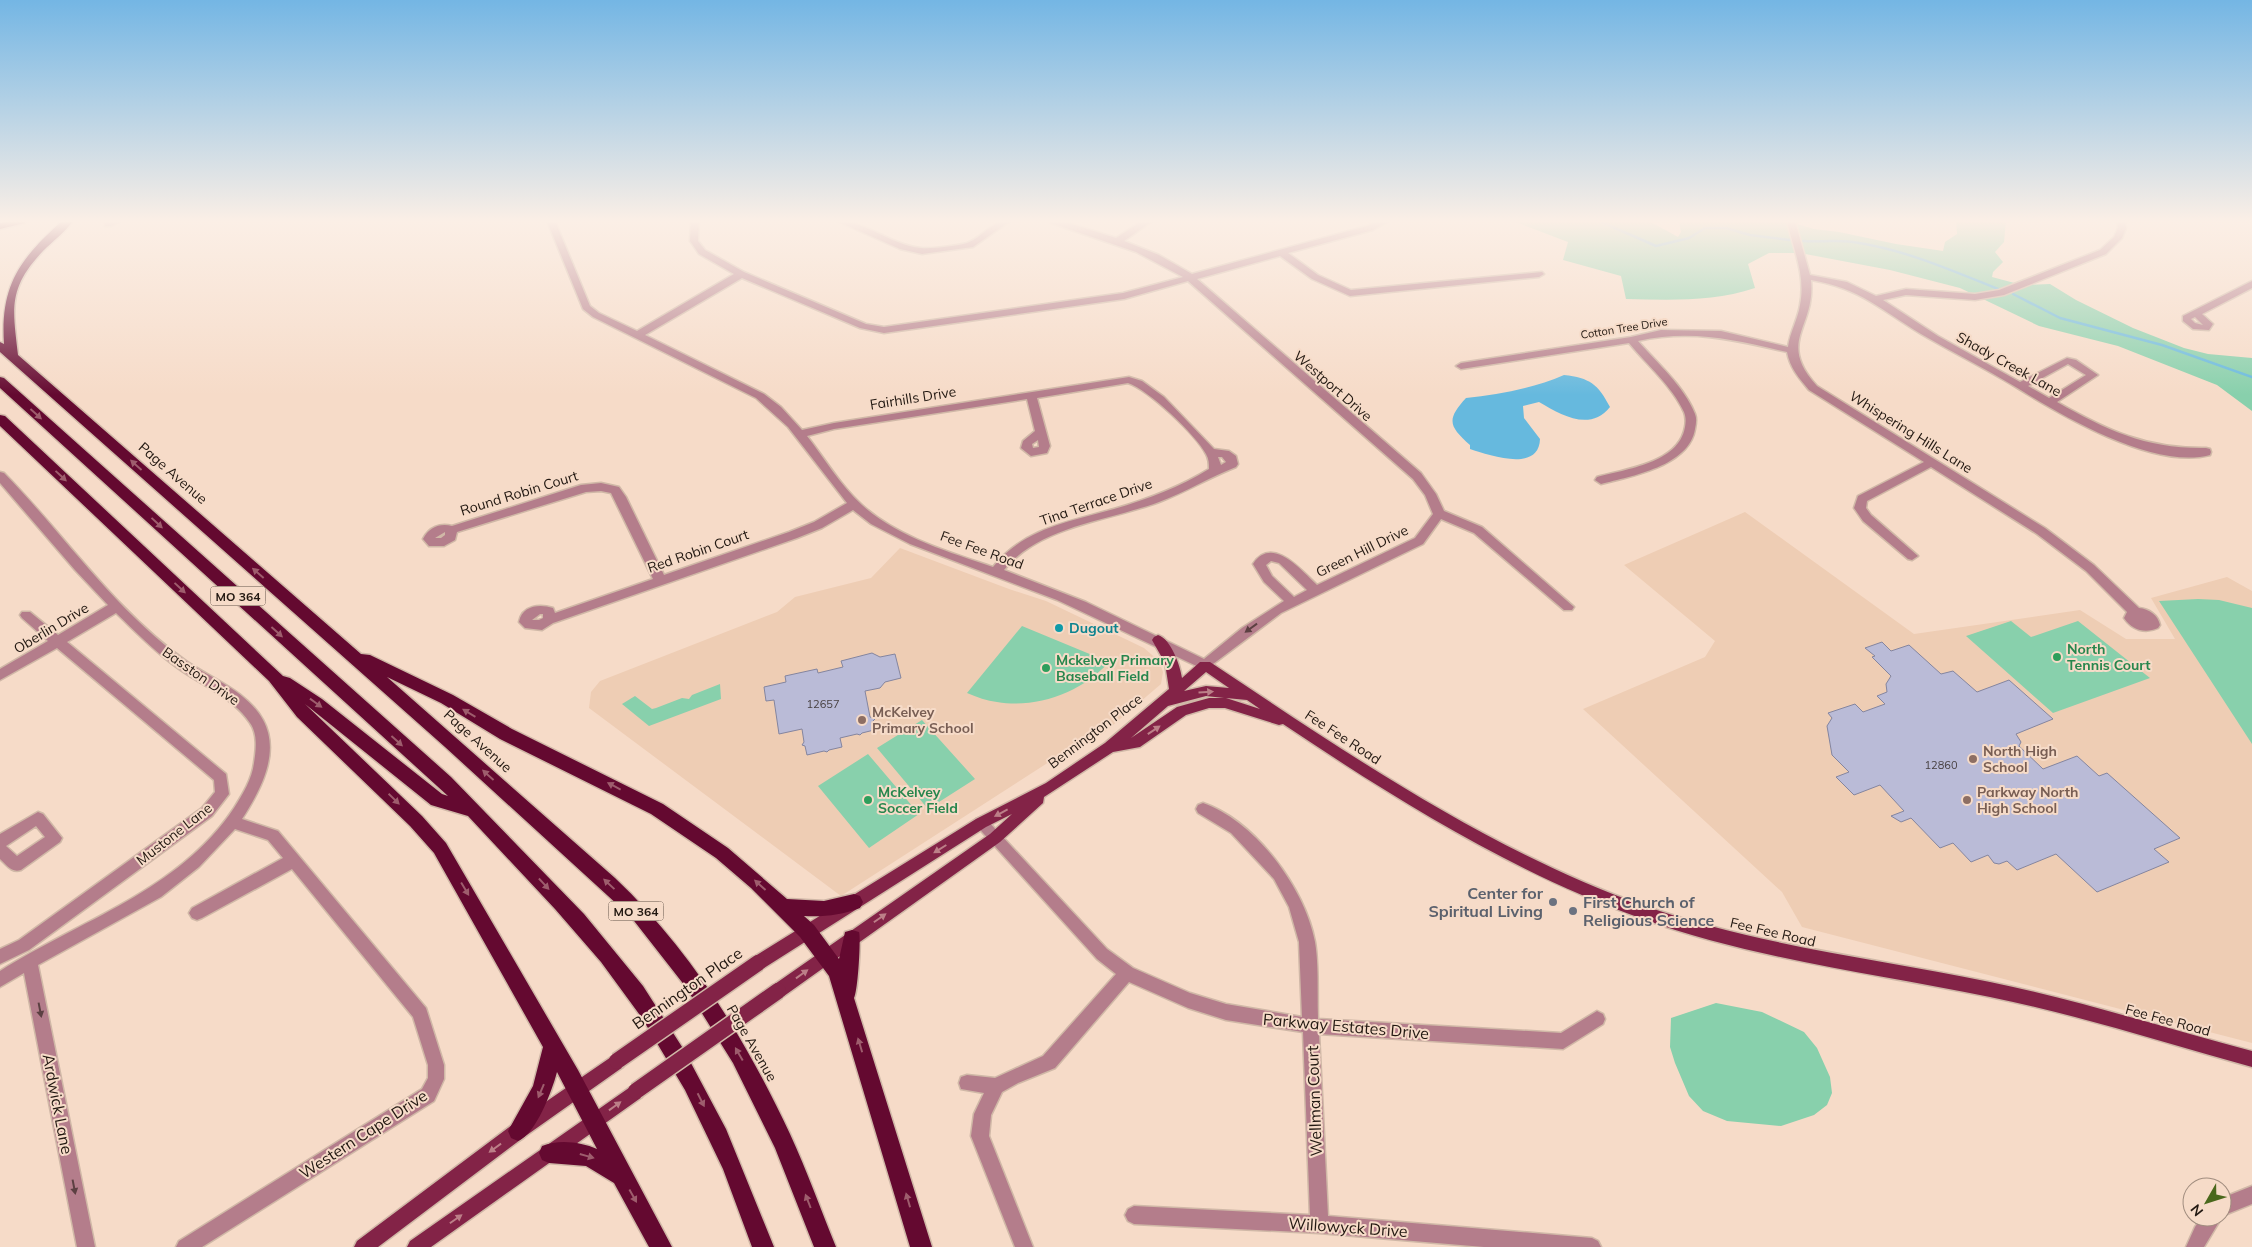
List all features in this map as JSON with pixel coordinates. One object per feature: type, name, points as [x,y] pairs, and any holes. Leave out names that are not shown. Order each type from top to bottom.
[{"type":"highway","points":[[12,356],[7,315],[8,300],[17,279]]},
{"type":"highway","name":"Page Avenue","points":[[0,346],[348,651],[637,911],[692,980],[744,1064],[783,1142],[825,1247]]},
{"type":"highway","name":"MO 364","points":[[0,381],[475,811],[592,936],[617,967],[662,1030],[690,1079],[712,1121],[749,1209],[762,1247]]},
{"type":"highway","points":[[0,419],[275,677],[302,713],[416,821],[440,848],[577,1088],[661,1247]]},
{"type":"highway","points":[[348,651],[447,699],[506,734],[657,809],[722,853],[784,907],[807,931],[837,972],[921,1247]]},
{"type":"highway","points":[[275,677],[316,703],[395,764],[437,800],[475,811]]},
{"type":"highway","points":[[784,907],[824,909],[854,902]]},
{"type":"highway","points":[[848,1008],[848,960],[852,938]]},
{"type":"highway","points":[[518,1131],[539,1098],[548,1075],[553,1046]]},
{"type":"highway","points":[[549,1153],[571,1152],[588,1154],[621,1174]]},
{"type":"main road","points":[[1158,640],[1173,661],[1176,672],[1176,690]]},
{"type":"main road","name":"Bennington Place","points":[[363,1247],[577,1088],[758,963],[981,823],[1051,787],[1110,747],[1205,665]]},
{"type":"main road","name":"Fee Fee Road","points":[[1205,665],[1376,778],[1475,835],[1619,903],[1708,933],[1802,956],[2016,996],[2252,1059]]},
{"type":"main road","points":[[1163,703],[1206,691],[1250,695]]},
{"type":"main road","points":[[1110,747],[1135,743],[1182,711],[1209,704],[1225,704],[1293,724]]},
{"type":"main road","name":"Bennington Place","points":[[416,1247],[995,838],[1051,787]]},
{"type":"street","name":"Fee Fee Road","points":[[575,279],[586,307],[596,315],[760,396],[777,407],[801,434],[854,504],[874,520],[914,541],[1041,588],[1158,640],[1205,665]]},
{"type":"street","points":[[638,335],[732,279]]},
{"type":"street","points":[[753,279],[863,326],[884,330],[1124,296],[1185,279]]},
{"type":"street","name":"Westport Drive","points":[[1190,279],[1417,476],[1430,494],[1439,514]]},
{"type":"street","points":[[1320,279],[1350,293],[1487,279]]},
{"type":"street","points":[[1790,350],[1807,294],[1807,279]]},
{"type":"street","name":"Shady Creek Lane","points":[[1819,279],[1844,284],[1923,332],[2087,423],[2141,446],[2167,452],[2206,452]]},
{"type":"street","points":[[1873,300],[1906,292],[1976,297],[2001,293],[2035,279]]},
{"type":"street","points":[[2196,313],[2252,284]]},
{"type":"street","name":"Cotton Tree Drive","points":[[1461,366],[1631,340],[1661,332],[1718,334],[1752,340],[1790,350]]},
{"type":"street","points":[[1601,480],[1666,460],[1685,446],[1691,429],[1690,413],[1631,340]]},
{"type":"street","name":"Whispering Hills Lane","points":[[1790,350],[1799,375],[1813,388],[2062,547],[2090,568],[2135,612]]},
{"type":"street","points":[[2020,386],[2067,362],[2072,362],[2093,375],[2050,402]]},
{"type":"street","name":"Fairhills Drive","points":[[801,434],[834,426],[1129,380],[1137,381],[1157,396],[1214,462]]},
{"type":"street","points":[[1031,395],[1041,432]]},
{"type":"street","name":"Tina Terrace Drive","points":[[996,572],[1008,555],[1027,542],[1060,529],[1129,508],[1202,479],[1214,462]]},
{"type":"street","points":[[1912,556],[1867,518],[1860,508],[1862,499],[1931,463]]},
{"type":"street","name":"Basston Drive","points":[[0,476],[26,502],[79,568],[168,655],[240,701],[256,722],[261,736],[263,753],[260,768],[249,798],[233,822],[209,849],[176,878],[138,902],[0,980]]},
{"type":"street","name":"Round Robin Court","points":[[452,530],[585,488],[602,487],[615,490],[622,500],[660,580]]},
{"type":"street","name":"Red Robin Court","points":[[549,620],[660,580],[793,536],[818,525],[854,504]]},
{"type":"street","points":[[1439,514],[1478,530],[1568,607]]},
{"type":"street","name":"Green Hill Drive","points":[[1205,665],[1255,625],[1292,602],[1419,541],[1439,514]]},
{"type":"street","name":"Green Hill Drive","points":[[1292,602],[1268,579],[1258,564],[1269,556],[1282,560],[1316,591]]},
{"type":"street","name":"Oberlin Drive","points":[[0,675],[117,606]]},
{"type":"street","name":"Mustone Lane","points":[[0,957],[24,945],[207,812],[222,794],[221,778],[26,615]]},
{"type":"street","name":"Wellman Court","points":[[1203,809],[1236,829],[1279,874],[1296,906],[1307,942],[1319,1224]]},
{"type":"street","points":[[0,842],[38,818],[55,838],[16,865],[0,849]]},
{"type":"street","name":"Western Cape Drive","points":[[186,1247],[428,1095],[436,1079],[436,1065],[420,1013],[273,835],[233,822]]},
{"type":"street","name":"Parkway Estates Drive","points":[[981,823],[1102,954],[1127,973],[1188,1000],[1226,1012],[1311,1026],[1563,1041],[1597,1018]]},
{"type":"street","points":[[197,913],[294,860]]},
{"type":"street","name":"Ardwick Lane","points":[[30,962],[86,1247]]},
{"type":"street","points":[[967,1083],[996,1086],[1012,1077],[1049,1062],[1127,973]]},
{"type":"street","points":[[996,1086],[983,1114],[980,1136],[1024,1247]]},
{"type":"street","points":[[2232,1203],[2252,1195]]},
{"type":"street","name":"Willowyck Drive","points":[[1134,1215],[1319,1224],[1592,1247]]},
{"type":"street","points":[[2195,1247],[2206,1227]]},
{"type":"shaded area","name":"Parkway North High School","points":[[1745,512],[1914,634],[2080,610],[2126,639],[2175,639],[2151,598],[2227,577],[2252,591],[2252,1043],[1802,927],[1782,892],[1583,709],[1705,657],[1715,641],[1624,565]]},
{"type":"shaded area","name":"McKelvey Primary School","points":[[900,548],[1046,601],[1144,648],[1159,661],[1163,672],[1161,684],[1105,732],[1049,762],[841,896],[589,708],[591,692],[600,681],[777,612],[795,597],[871,578]]},
{"type":"green space","points":[[1622,279],[1752,279],[1755,288],[1739,293],[1707,298],[1626,299]]},
{"type":"green space","points":[[1926,279],[2000,279],[2022,285],[2050,284],[2076,300],[2133,328],[2184,348],[2208,354],[2252,358],[2252,411],[2217,385],[2118,346],[2039,326],[1960,288]]},
{"type":"green space","points":[[2219,600],[2252,608],[2252,744],[2159,601]]},
{"type":"green space","name":"North Tennis Court","points":[[2011,621],[2031,637],[2078,621],[2150,678],[2053,713],[1966,636]]},
{"type":"green space","name":"Mckelvey Primary Baseball Field","points":[[1022,626],[1109,662],[1098,673],[1073,690],[1043,700],[1012,704],[990,701],[967,693]]},
{"type":"green space","points":[[720,684],[721,699],[649,726],[622,704],[635,696],[652,709],[682,698],[689,699],[692,695]]},
{"type":"green space","name":"McKelvey Soccer Field","points":[[922,720],[975,779],[928,809],[877,748]]},
{"type":"green space","name":"McKelvey Soccer Field","points":[[868,754],[919,814],[869,848],[818,786]]},
{"type":"green space","points":[[1716,1003],[1762,1012],[1804,1032],[1817,1048],[1830,1077],[1832,1093],[1827,1105],[1814,1115],[1781,1126],[1727,1121],[1703,1111],[1689,1096],[1675,1063],[1670,1047],[1671,1018]]},
{"type":"water","points":[[1564,375],[1587,380],[1592,383],[1610,407],[1594,419],[1585,420],[1566,416],[1539,402],[1523,406],[1524,418],[1540,439],[1537,449],[1531,456],[1522,459],[1512,459],[1470,449],[1470,445],[1454,428],[1453,418],[1455,412],[1466,398],[1516,390],[1541,384]]},
{"type":"building","name":"Parkway North High School","points":[[1882,642],[1891,651],[1909,645],[1941,674],[1953,671],[1977,692],[2009,680],[2053,719],[2016,734],[2021,742],[2019,746],[2043,769],[2077,756],[2099,776],[2107,773],[2180,838],[2154,849],[2169,862],[2097,892],[2056,854],[2017,870],[2007,861],[1999,864],[1994,863],[1988,855],[1971,862],[1953,843],[1940,848],[1911,818],[1901,822],[1891,816],[1904,811],[1880,785],[1854,795],[1836,777],[1849,772],[1832,755],[1827,726],[1832,718],[1828,713],[1855,704],[1863,712],[1885,704],[1877,696],[1887,692],[1886,684],[1891,676],[1872,657],[1875,656],[1865,648]]},
{"type":"building","name":"McKelvey Primary School","points":[[872,653],[880,657],[895,654],[901,678],[885,682],[880,688],[865,691],[870,717],[875,719],[872,722],[874,730],[860,735],[840,738],[842,747],[827,752],[807,755],[805,746],[802,745],[804,742],[802,729],[779,734],[774,700],[766,701],[764,687],[786,682],[785,676],[817,669],[818,673],[843,667],[841,661]]},
{"type":"waterway","points":[[1973,279],[1998,289]]},
{"type":"waterway","points":[[2013,294],[2060,318],[2162,345],[2252,377]]},
{"type":"place","name":"Dugout","points":[[1059,628]]},
{"type":"place","name":"North Tennis Court","points":[[2057,657]]},
{"type":"place","name":"Mckelvey Primary Baseball Field","points":[[1046,668]]},
{"type":"place","name":"McKelvey Primary School","points":[[862,720]]},
{"type":"place","name":"North High School","points":[[1973,759]]},
{"type":"place","name":"McKelvey Soccer Field","points":[[868,800]]},
{"type":"place","name":"Parkway North High School","points":[[1967,800]]},
{"type":"place","name":"Center for Spiritual Living","points":[[1553,902]]},
{"type":"place","name":"First Church of Religious Science","points":[[1573,911]]}]
